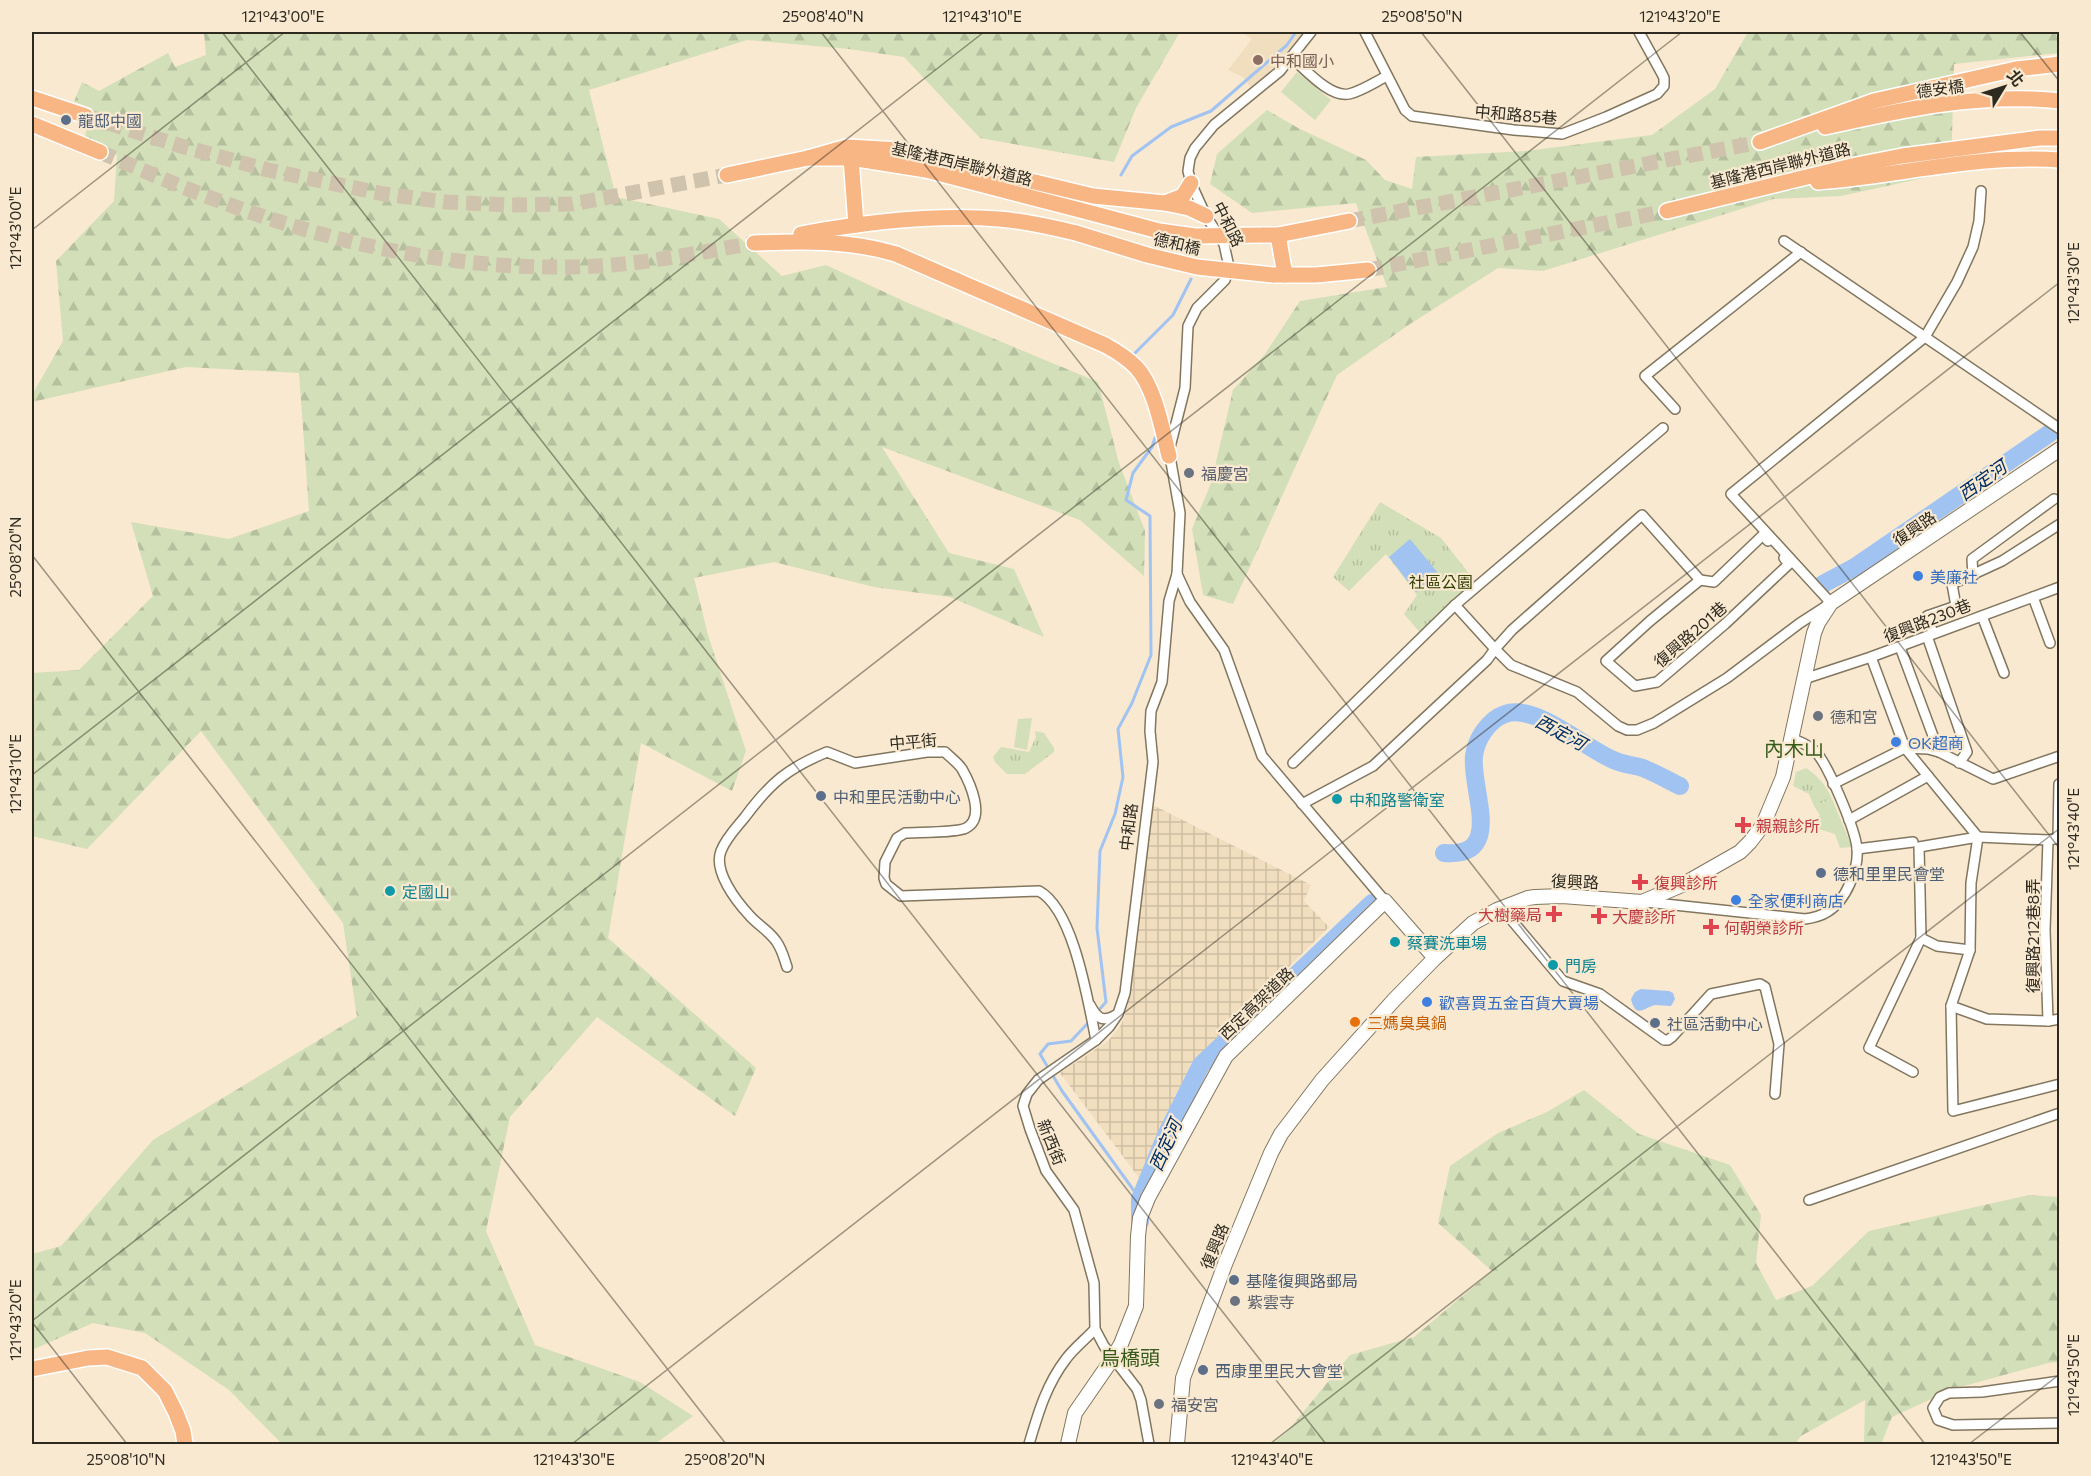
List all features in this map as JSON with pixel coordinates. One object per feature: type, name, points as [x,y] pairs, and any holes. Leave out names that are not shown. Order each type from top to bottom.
[{"type":"main road","name":"基隆港西岸聯外道路","points":[[1896,111],[1760,142],[1874,101],[2016,69],[2060,64]]},
{"type":"main road","points":[[32,98],[86,116]]},
{"type":"main road","name":"德安橋","points":[[1896,111],[1966,102],[2014,99],[2060,101]]},
{"type":"main road","points":[[36,127],[100,152]]},
{"type":"main road","name":"基隆港西岸聯外道路","points":[[1666,211],[1902,156],[2040,138],[2060,138]]},
{"type":"main road","points":[[808,158],[847,147],[901,150],[1093,196],[1165,203],[1189,208],[1206,216]]},
{"type":"main road","name":"基隆港西岸聯外道路","points":[[727,176],[808,158],[851,158],[926,170],[1080,210]]},
{"type":"main road","points":[[851,158],[856,225],[754,243],[821,241],[875,248],[896,254],[1094,340],[1123,356],[1137,368],[1148,384],[1169,456]]},
{"type":"main road","points":[[1773,186],[1853,180],[1963,163],[2033,158],[2060,159]]},
{"type":"main road","points":[[1165,203],[1183,196],[1191,183]]},
{"type":"main road","name":"德和橋","points":[[1080,210],[1149,229],[1195,236],[1270,235]]},
{"type":"main road","name":"德和橋","points":[[856,225],[919,220],[987,219],[1038,224],[1197,267],[1279,275]]},
{"type":"main road","points":[[1349,221],[1270,235],[1279,275],[1316,275],[1368,270]]},
{"type":"main road","points":[[1159,420],[1167,431],[1173,432]]},
{"type":"main road","points":[[32,1369],[88,1358],[107,1357],[142,1368],[165,1391],[183,1431],[185,1444]]},
{"type":"street","name":"中和路","points":[[1065,1061],[1096,1040],[1109,1027],[1118,1014],[1127,984],[1153,762],[1151,711],[1162,682],[1168,601],[1177,574],[1180,513],[1169,445],[1185,388],[1188,326],[1197,308],[1225,280],[1229,267],[1224,244],[1206,216],[1191,183],[1188,171],[1190,158],[1214,124],[1280,71],[1311,32]]},
{"type":"street","name":"中和路85巷","points":[[1365,32],[1406,110],[1412,116],[1562,134],[1658,94],[1664,86],[1664,78],[1639,32]]},
{"type":"street","points":[[1292,57],[1329,90],[1338,94],[1354,92],[1387,76]]},
{"type":"street","points":[[1455,605],[1511,665],[1577,692],[1617,726],[1627,730],[1637,730],[1654,723],[1727,678],[1800,623],[1831,603],[1731,494],[1925,337],[1957,282],[1973,247],[1979,221],[1981,191]]},
{"type":"street","points":[[1784,241],[2060,429]]},
{"type":"street","points":[[1675,409],[1645,376],[1801,252]]},
{"type":"street","points":[[1293,763],[1455,605],[1663,428]]},
{"type":"street","name":"復興路","points":[[1177,1444],[1183,1378],[1224,1264],[1281,1134],[1322,1080],[1394,1000],[1473,923],[1528,898],[1563,896],[1642,902],[1682,885],[1727,861],[1750,842],[1763,825],[1783,777],[1814,633],[1831,603],[2060,450]]},
{"type":"street","points":[[1973,576],[1972,559],[2054,499]]},
{"type":"street","name":"復興路201巷","points":[[1302,804],[1373,766],[1486,660],[1512,630],[1642,515],[1700,580],[1713,582],[1763,535],[1789,564],[1725,624],[1657,682],[1635,686],[1606,661],[1700,580]]},
{"type":"street","points":[[1959,764],[1967,752],[1930,634],[1927,616],[1956,606],[1952,584],[2002,561],[2060,524]]},
{"type":"street","name":"中和路","points":[[1177,574],[1190,602],[1224,650],[1262,756],[1435,958]]},
{"type":"street","name":"復興路230巷","points":[[1804,680],[2060,587]]},
{"type":"street","points":[[1168,601],[1172,596],[1178,594],[1190,602]]},
{"type":"street","points":[[2033,597],[2050,643]]},
{"type":"street","points":[[1982,616],[2004,673]]},
{"type":"street","points":[[1800,623],[1814,633]]},
{"type":"street","points":[[1900,647],[1939,752]]},
{"type":"street","points":[[1871,657],[1905,748],[1978,837],[1971,883],[1970,950],[1951,1006],[1953,1111],[2060,1084]]},
{"type":"street","points":[[1642,902],[1811,918],[1827,912],[1839,901],[1851,880],[1857,849],[1849,820],[1817,753],[1805,743],[1791,738]]},
{"type":"street","points":[[1833,784],[1905,748],[1939,752],[1993,779],[2060,756]]},
{"type":"street","name":"中平街","points":[[787,967],[778,944],[747,912],[720,871],[721,851],[748,812],[782,775],[827,752],[855,763],[927,752],[945,752],[960,767],[972,788],[976,812],[973,822],[965,829],[905,833],[897,838],[885,862],[886,884],[901,896],[1039,891],[1048,896],[1055,905],[1076,953],[1087,1000],[1093,1012],[1096,1040]]},
{"type":"street","points":[[1849,820],[1928,776]]},
{"type":"street","name":"復興路212巷8弄","points":[[2048,1021],[2045,930],[2059,784]]},
{"type":"street","points":[[1913,1072],[1869,1048],[1921,938],[1920,847],[1978,837],[2055,838]]},
{"type":"street","points":[[1857,849],[1913,842]]},
{"type":"street","name":"西定高架道路","points":[[1068,1444],[1076,1409],[1114,1359],[1136,1306],[1136,1266],[1140,1218],[1148,1198],[1226,1056],[1385,901]]},
{"type":"street","points":[[1505,907],[1509,917],[1563,981],[1600,994],[1664,1040],[1672,1037],[1711,994],[1760,984],[1765,987],[1779,1044],[1775,1094]]},
{"type":"street","points":[[1921,938],[1937,946],[1970,950]]},
{"type":"street","points":[[1951,1006],[1987,1018],[2048,1021],[2060,1019]]},
{"type":"street","points":[[1093,1012],[1108,1019],[1118,1014]]},
{"type":"street","name":"新西街","points":[[1065,1061],[1034,1083],[1023,1106],[1029,1129],[1046,1171],[1074,1210],[1094,1282],[1095,1329],[1137,1389],[1142,1400],[1149,1444]]},
{"type":"street","points":[[1809,1200],[2060,1113]]},
{"type":"street","points":[[1029,1444],[1043,1400],[1053,1378],[1067,1357],[1095,1329]]},
{"type":"street","points":[[2060,1381],[1982,1392],[1949,1393],[1940,1397],[1933,1408],[1938,1420],[1953,1425],[2060,1423]]},
{"type":"shaded area","name":"中和國小","points":[[1241,32],[1304,32],[1276,67],[1250,87],[1243,77],[1228,70],[1252,39]]},
{"type":"shaded area","points":[[1153,805],[1311,885],[1304,901],[1329,927],[1232,1023],[1140,1179],[1060,1073],[1108,1041],[1121,1025],[1127,1009]]},
{"type":"green space","points":[[1180,32],[1136,108],[1114,162],[980,138],[904,57],[849,49],[747,40],[589,90],[616,197],[719,219],[782,276],[826,265],[908,303],[1098,382],[1119,463],[1145,531],[1144,576],[1080,520],[882,447],[949,553],[1014,569],[1044,637],[950,597],[874,587],[774,562],[694,578],[708,635],[746,751],[732,791],[641,743],[608,938],[756,1068],[735,1116],[597,1017],[510,1117],[486,1231],[535,1345],[640,1382],[693,1416],[655,1444],[282,1444],[229,1390],[145,1333],[93,1323],[32,1350],[32,1254],[61,1246],[153,1140],[357,1017],[343,923],[201,731],[87,849],[32,836],[32,673],[79,670],[153,596],[131,522],[229,539],[309,511],[299,373],[186,367],[32,402],[32,395],[63,341],[56,261],[114,201],[117,155],[85,136],[92,108],[74,102],[82,82],[99,91],[168,53],[175,67],[206,55],[204,33]]},
{"type":"green space","points":[[1748,32],[2059,32],[2059,53],[1954,64],[1951,172],[1841,196],[1773,199],[1543,271],[1498,268],[1410,324],[1337,375],[1233,604],[1203,595],[1192,529],[1211,483],[1233,390],[1265,354],[1300,301],[1387,287],[1356,203],[1252,213],[1210,184],[1217,154],[1267,110],[1298,128],[1366,160],[1385,180],[1412,189],[1416,157],[1526,151],[1652,135],[1715,89]]},
{"type":"green space","points":[[1297,72],[1331,100],[1315,120],[1281,92]]},
{"type":"green space","name":"社區公園","points":[[1380,502],[1441,538],[1478,585],[1423,636],[1404,614],[1417,595],[1386,554],[1349,591],[1333,577]]},
{"type":"green space","points":[[1032,718],[1027,750],[1014,747],[1018,719]]},
{"type":"green space","points":[[1035,731],[1044,733],[1054,748],[1054,752],[1025,774],[1007,774],[993,757],[1001,747],[1029,752],[1036,737]]},
{"type":"green space","points":[[1806,768],[1821,781],[1832,799],[1814,806],[1809,794],[1793,786],[1796,772]]},
{"type":"green space","points":[[1832,799],[1852,847],[1840,848],[1835,834],[1812,827],[1820,815],[1814,806]]},
{"type":"green space","points":[[1584,1090],[1639,1134],[1730,1165],[1761,1215],[1756,1263],[1776,1300],[1812,1286],[1869,1231],[2029,1195],[2059,1197],[2059,1362],[1953,1389],[1892,1417],[1881,1444],[1864,1444],[1865,1400],[1801,1436],[1795,1444],[1272,1444],[1286,1433],[1350,1355],[1414,1337],[1492,1271],[1438,1223],[1450,1166],[1498,1133],[1547,1112]]},
{"type":"water","points":[[1410,539],[1438,573],[1416,592],[1389,557]]},
{"type":"water","points":[[1641,989],[1669,991],[1673,993],[1675,999],[1671,1006],[1655,1005],[1638,1011],[1631,999],[1635,992]]},
{"type":"waterway","points":[[1121,175],[1132,156],[1171,127],[1211,111],[1287,45],[1296,32]]},
{"type":"waterway","points":[[1134,354],[1173,315],[1191,279]]},
{"type":"waterway","name":"西定河","points":[[1823,584],[1855,567],[2050,433]]},
{"type":"waterway","points":[[1097,1012],[1106,1002],[1097,928],[1100,851],[1115,814],[1123,777],[1118,729],[1132,703],[1151,655],[1150,516],[1126,500],[1133,473],[1152,447],[1155,438]]},
{"type":"waterway","name":"西定河","points":[[1444,853],[1463,852],[1474,845],[1480,833],[1481,819],[1474,770],[1475,753],[1486,728],[1505,714],[1518,712],[1532,715],[1561,729],[1604,755],[1619,762],[1643,768],[1680,786]]},
{"type":"waterway","name":"西定河","points":[[1140,1222],[1140,1199],[1167,1133],[1201,1065],[1372,903]]},
{"type":"waterway","points":[[1089,1022],[1071,1041],[1048,1044],[1040,1054],[1062,1091],[1140,1199]]},
{"type":"tunnel","points":[[86,116],[268,170],[384,194],[446,202],[509,205],[572,204],[727,175]]},
{"type":"tunnel","points":[[1349,221],[1760,142]]},
{"type":"tunnel","points":[[100,152],[199,194],[306,230],[354,242],[450,260],[548,267],[617,265],[754,243]]},
{"type":"tunnel","points":[[1368,270],[1667,211]]},
{"type":"place","name":"中和國小","points":[[1258,60]]},
{"type":"place","name":"龍邸中國","points":[[66,120]]},
{"type":"place","name":"福慶宮","points":[[1189,473]]},
{"type":"place","name":"美廉社","points":[[1918,576]]},
{"type":"place","name":"德和宮","points":[[1818,716]]},
{"type":"place","name":"OK超商","points":[[1896,742]]},
{"type":"place","name":"中和里民活動中心","points":[[821,796]]},
{"type":"place","name":"中和路警衛室","points":[[1337,799]]},
{"type":"place","name":"親親診所","points":[[1743,825]]},
{"type":"place","name":"德和里里民會堂","points":[[1821,873]]},
{"type":"place","name":"復興診所","points":[[1640,882]]},
{"type":"place","name":"定國山","points":[[390,891]]},
{"type":"place","name":"全家便利商店","points":[[1736,900]]},
{"type":"place","name":"大樹藥局","points":[[1554,914]]},
{"type":"place","name":"大慶診所","points":[[1599,916]]},
{"type":"place","name":"何朝榮診所","points":[[1711,927]]},
{"type":"place","name":"蔡賽洗車場","points":[[1395,942]]},
{"type":"place","name":"門房","points":[[1553,965]]},
{"type":"place","name":"歡喜買五金百貨大賣場","points":[[1427,1002]]},
{"type":"place","name":"三媽臭臭鍋","points":[[1355,1022]]},
{"type":"place","name":"社區活動中心","points":[[1655,1023]]},
{"type":"place","name":"基隆復興路郵局","points":[[1234,1280]]},
{"type":"place","name":"紫雲寺","points":[[1235,1301]]},
{"type":"place","name":"西康里里民大會堂","points":[[1203,1370]]},
{"type":"place","name":"福安宮","points":[[1159,1404]]},
{"type":"district","name":"內木山","points":[[1794,748]]},
{"type":"district","name":"烏橋頭","points":[[1130,1357]]}]
